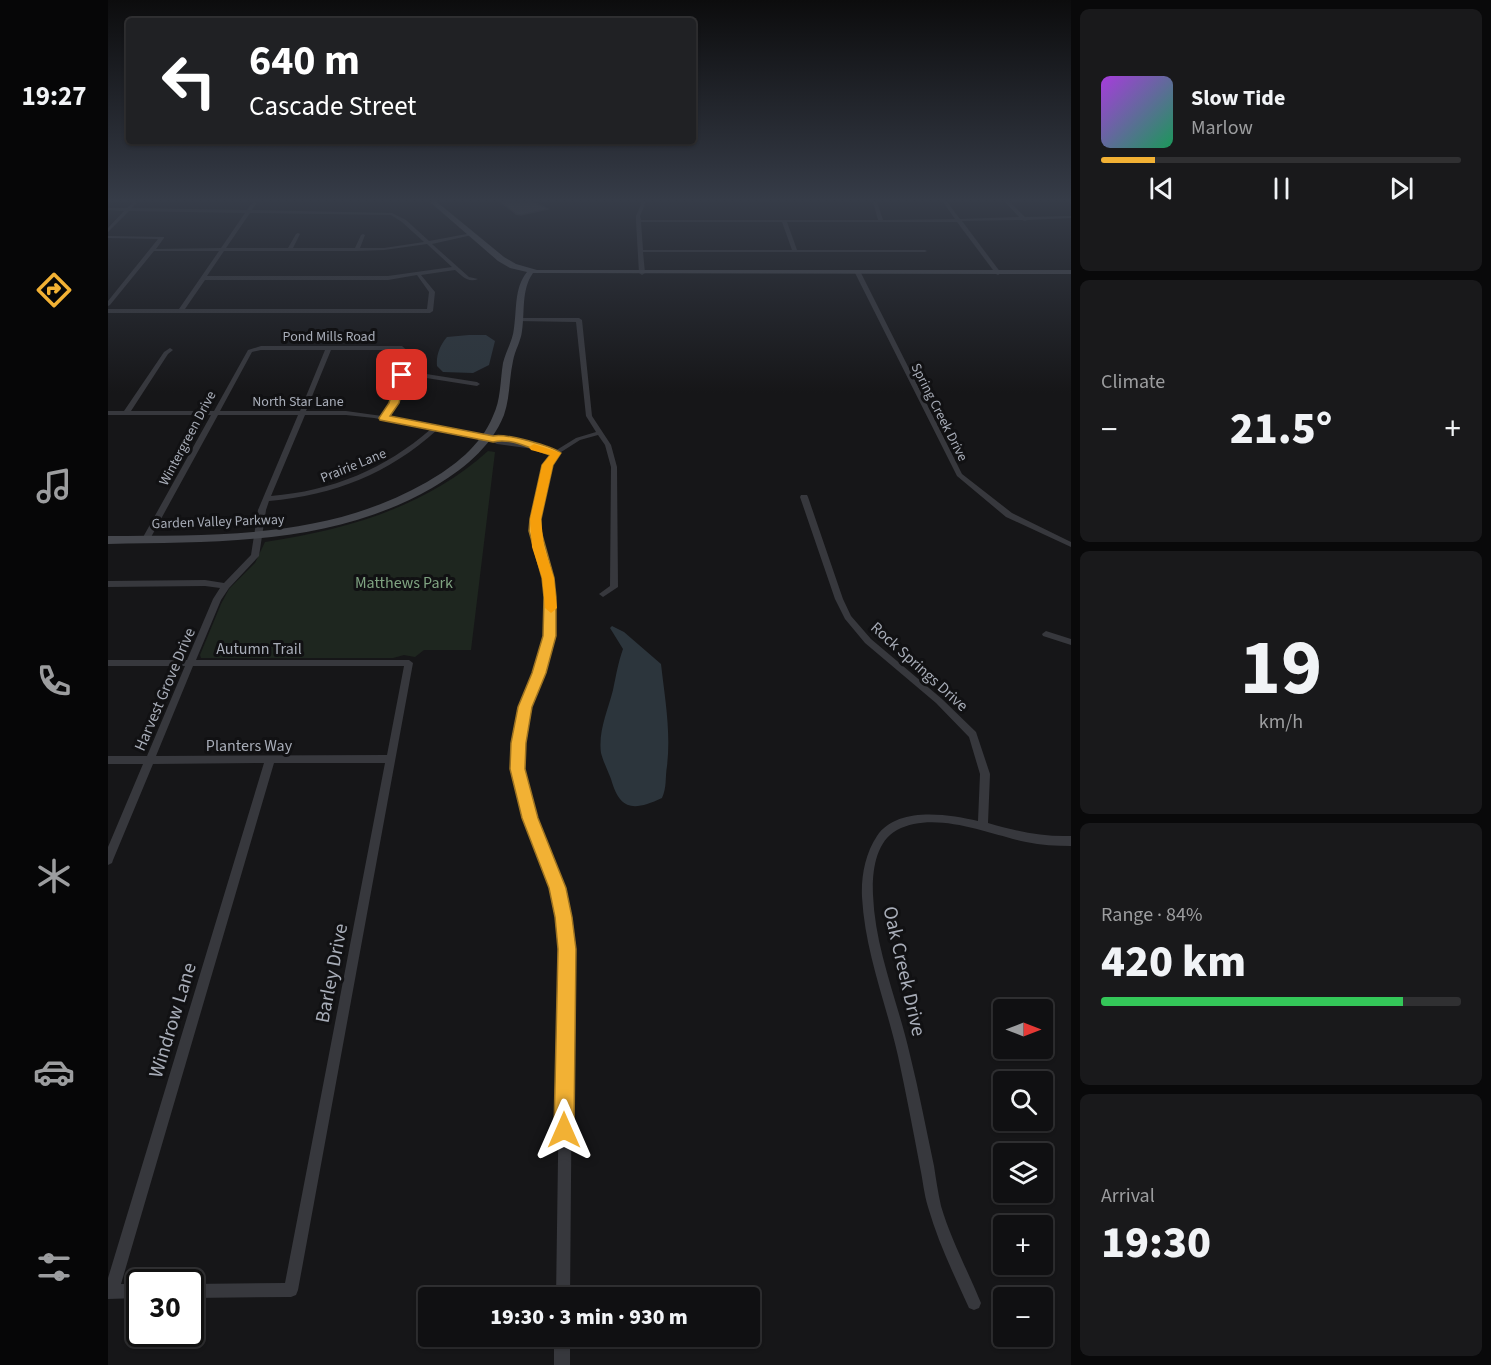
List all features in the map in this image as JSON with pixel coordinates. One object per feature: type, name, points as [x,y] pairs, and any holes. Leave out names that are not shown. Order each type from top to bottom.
[{"type":"main road","points":[[514,266],[531,271],[642,273],[1071,272]]},
{"type":"main road","name":"Garden Valley Parkway","points":[[108,540],[259,537],[294,533],[339,522],[408,498],[456,468],[489,438],[501,409],[509,356],[518,334],[524,284],[531,271]]},
{"type":"street","points":[[108,304],[139,266]]},
{"type":"street","points":[[181,311],[212,266]]},
{"type":"street","points":[[453,266],[467,278],[475,279]]},
{"type":"street","points":[[641,266],[642,273]]},
{"type":"street","points":[[992,266],[998,273]]},
{"type":"street","points":[[203,278],[373,278],[419,275],[455,268]]},
{"type":"street","name":"Spring Creek Drive","points":[[858,273],[959,475],[1009,516],[1071,545]]},
{"type":"street","points":[[108,311],[430,311],[432,292],[419,275]]},
{"type":"street","points":[[519,320],[579,320],[586,406],[589,416],[608,446],[614,466],[614,587],[603,594]]},
{"type":"street","name":"Pond Mills Road","points":[[253,350],[261,348],[399,348],[405,350],[407,354],[402,375]]},
{"type":"street","name":"Harvest Grove Drive","points":[[108,860],[217,600],[226,586],[255,556],[260,518],[267,498],[329,348]]},
{"type":"street","points":[[126,413],[170,350]]},
{"type":"street","name":"Wintergreen Drive","points":[[146,539],[247,354],[253,350]]},
{"type":"street","points":[[384,418],[394,403],[402,375],[426,376],[477,384]]},
{"type":"street","name":"North Star Lane","points":[[108,413],[346,413],[489,438],[497,442],[534,447],[556,453]]},
{"type":"street","name":"Prairie Lane","points":[[267,498],[320,491],[364,476],[404,456],[436,428]]},
{"type":"street","points":[[563,1287],[567,949],[558,888],[530,818],[518,769],[519,743],[525,707],[539,673],[549,636],[548,578],[535,531],[535,519],[548,465],[556,453],[578,439],[599,433]]},
{"type":"street","name":"Rock Springs Drive","points":[[804,497],[839,599],[848,616],[868,641],[939,701],[973,735],[985,774],[983,826]]},
{"type":"street","points":[[108,584],[226,586]]},
{"type":"street","points":[[1046,634],[1071,642]]},
{"type":"street","name":"Autumn Trail","points":[[108,663],[409,663]]},
{"type":"street","name":"Barley Drive","points":[[204,1291],[291,1290],[409,663]]},
{"type":"street","name":"Planters Way","points":[[108,760],[391,759]]},
{"type":"street","name":"Windrow Lane","points":[[110,1292],[270,760]]},
{"type":"street","name":"Oak Creek Drive","points":[[974,1303],[935,1209],[902,1046],[872,927],[867,880],[879,842],[888,831],[897,825],[932,818],[983,826],[1046,841],[1071,841]]},
{"type":"street","points":[[110,1292],[126,1291]]},
{"type":"street","points":[[562,1347],[562,1365]]},
{"type":"green space","name":"Matthews Park","points":[[488,451],[495,452],[471,650],[424,650],[415,657],[404,655],[393,658],[201,658],[200,655],[229,589],[255,563],[265,542],[325,531],[384,513],[438,487]]},
{"type":"shaded area","points":[[486,335],[495,341],[489,365],[473,373],[443,372],[437,366],[437,362],[439,350],[447,337]]},
{"type":"shaded area","points":[[612,626],[624,632],[661,664],[668,728],[665,786],[662,798],[643,805],[629,805],[619,797],[601,753],[602,729],[623,649],[610,628]]},
{"type":"slow traffic","points":[[534,447],[556,453],[548,465],[535,519],[538,547],[548,578],[551,608]]},
{"type":"route","points":[[402,375],[394,403],[384,418],[493,439],[500,437],[530,443],[534,447],[556,453],[548,465],[535,519],[538,547],[548,578],[551,615],[549,636],[521,724],[518,769],[521,790],[530,818],[558,888],[563,917],[567,949],[564,1130]]}]
